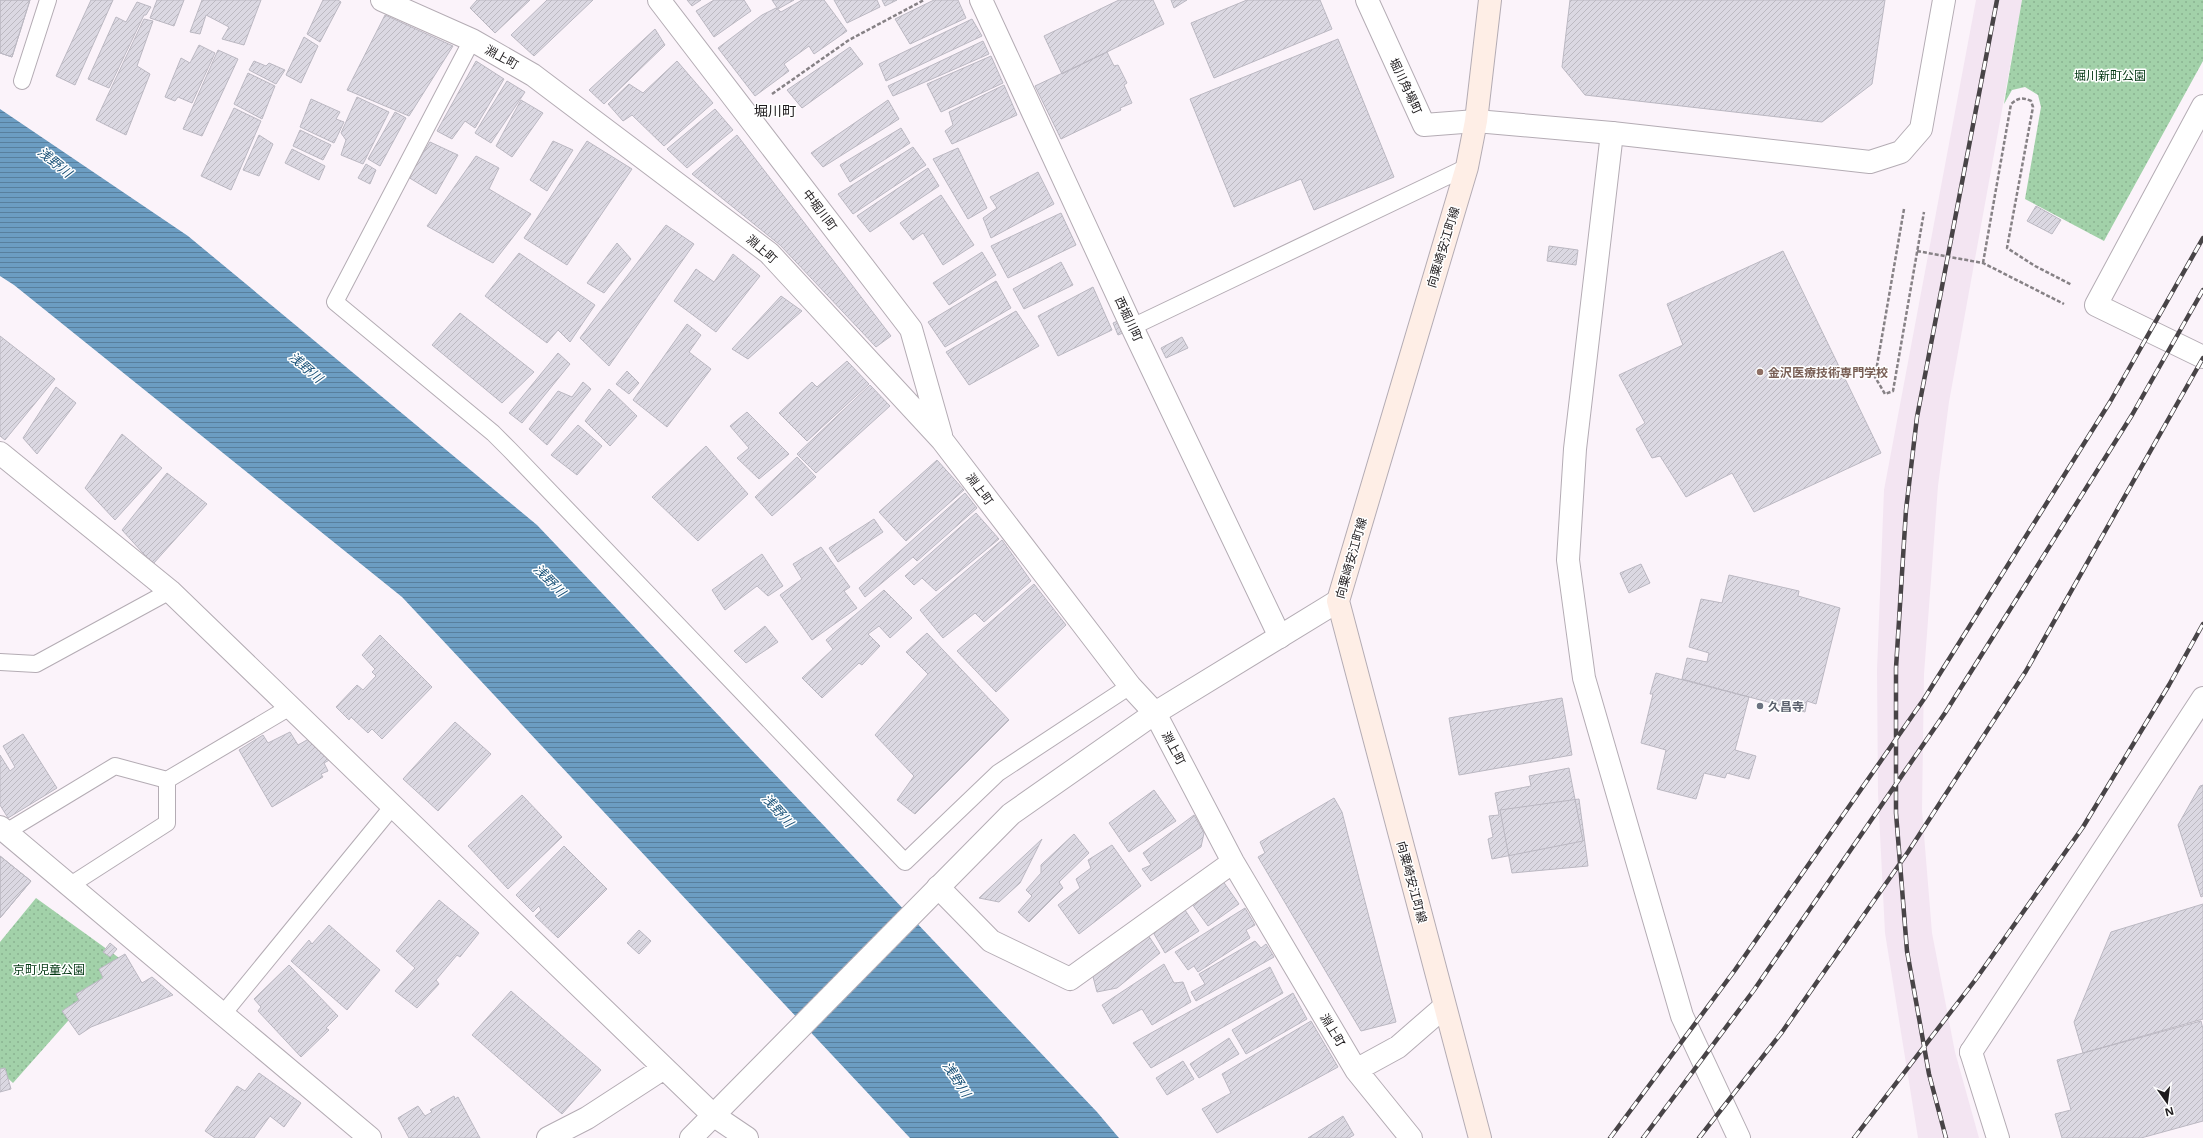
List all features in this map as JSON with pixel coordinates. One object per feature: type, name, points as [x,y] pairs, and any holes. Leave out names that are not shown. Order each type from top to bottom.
[{"type":"main road","name":"向粟崎安江町線","points":[[1480,1138],[1444,1007],[1338,601],[1467,167],[1476,121],[1490,0]]},
{"type":"street","name":"淵上町","points":[[382,0],[472,40],[533,75],[769,253],[942,440],[1130,686],[1156,713],[1233,862],[1356,1070],[1410,1138]]},
{"type":"street","name":"中堀川町","points":[[659,0],[911,329],[942,440]]},
{"type":"street","name":"西堀川町","points":[[981,0],[1132,327],[1280,637]]},
{"type":"street","name":"堀川角場町","points":[[1367,0],[1424,125],[1476,121]]},
{"type":"street","points":[[1476,121],[1612,133],[1870,162],[1901,152],[1921,129],[1944,0]]},
{"type":"street","points":[[2203,106],[2096,305],[2203,357]]},
{"type":"street","points":[[1612,133],[1575,449],[1568,560],[1584,678],[1682,1016],[1739,1138]]},
{"type":"street","points":[[0,452],[170,591],[713,1115],[747,1138]]},
{"type":"street","points":[[691,1138],[1011,814],[1156,713],[1338,601]]},
{"type":"street","points":[[1998,1138],[1972,1052],[2203,698]]},
{"type":"street","points":[[3,829],[370,1138]]},
{"type":"street","points":[[938,887],[991,941],[1070,979],[1233,862]]},
{"type":"street","points":[[1356,1070],[1398,1046],[1444,1007]]},
{"type":"street","points":[[548,1138],[587,1118],[664,1068]]},
{"type":"lane","points":[[22,81],[48,0]]},
{"type":"lane","points":[[472,40],[335,302],[493,433],[905,862],[998,773],[1130,686]]},
{"type":"lane","points":[[1132,327],[1467,167]]},
{"type":"lane","points":[[0,662],[36,664],[170,591]]},
{"type":"lane","points":[[3,829],[115,766],[168,780],[290,707]]},
{"type":"lane","points":[[69,886],[167,823],[168,780]]},
{"type":"lane","points":[[223,1014],[393,806]]},
{"type":"path","points":[[746,113],[849,40],[924,0]]},
{"type":"path","points":[[1983,263],[2011,104],[2017,99],[2024,98],[2031,101],[2033,108],[2007,248],[2035,266],[2077,287],[2096,305]]},
{"type":"path","points":[[1904,209],[1875,377],[1885,394],[1893,391],[1924,212]]},
{"type":"path","points":[[1917,251],[1983,263],[2067,306]]},
{"type":"shaded area","points":[[1976,0],[2022,0],[1949,402],[1938,486],[1924,674],[1922,810],[1932,933],[1955,1052],[1979,1138],[1918,1138],[1885,933],[1878,794],[1877,670],[1884,490]]},
{"type":"green space","name":"堀川新町公園","points":[[2022,0],[2203,0],[2203,61],[2104,241],[2025,199],[2041,107],[2038,95],[2025,87],[2012,90],[2004,104]]},
{"type":"green space","name":"京町児童公園","points":[[36,898],[122,960],[13,1083],[0,1071],[0,942]]},
{"type":"water","name":"浅野川","points":[[0,109],[188,236],[537,525],[1097,1112],[1119,1138],[910,1138],[402,597],[14,285],[0,276]]},
{"type":"building","points":[[0,0],[30,0],[12,57],[0,53]]},
{"type":"building","points":[[0,0],[30,0],[12,57],[0,53]]},
{"type":"building","points":[[91,0],[113,0],[75,85],[56,76]]},
{"type":"building","points":[[157,0],[184,0],[174,26],[150,18]]},
{"type":"building","points":[[202,0],[261,0],[244,45],[222,39],[229,27],[206,15],[200,34],[190,32]]},
{"type":"building","points":[[323,0],[338,0],[341,2],[320,42],[307,34]]},
{"type":"building","points":[[477,0],[530,0],[495,33],[470,8]]},
{"type":"building","points":[[547,0],[593,0],[534,56],[511,35]]},
{"type":"building","points":[[687,0],[701,0],[692,6]]},
{"type":"building","points":[[714,0],[744,0],[751,11],[714,37],[696,11]]},
{"type":"building","points":[[772,0],[794,0],[778,9]]},
{"type":"building","points":[[802,0],[824,0],[847,31],[814,54],[809,46],[784,64],[789,71],[755,96],[718,48],[762,15],[776,8],[781,12]]},
{"type":"building","points":[[834,0],[877,0],[880,7],[847,23]]},
{"type":"building","points":[[882,0],[897,0],[885,6]]},
{"type":"building","points":[[934,0],[958,0],[966,18],[910,44],[895,19]]},
{"type":"building","points":[[1119,0],[1153,0],[1164,24],[1062,74],[1044,36]]},
{"type":"building","points":[[1171,0],[1187,0],[1174,8]]},
{"type":"building","points":[[1247,0],[1320,0],[1332,29],[1214,78],[1191,23]]},
{"type":"building","points":[[1570,0],[1885,0],[1872,84],[1822,122],[1585,95],[1562,67]]},
{"type":"building","points":[[137,2],[151,7],[146,15],[144,15],[109,88],[88,79],[116,17],[126,22]]},
{"type":"building","points":[[385,15],[453,46],[409,116],[347,90]]},
{"type":"building","points":[[144,19],[153,21],[137,66],[150,74],[126,135],[96,120]]},
{"type":"building","points":[[972,19],[982,36],[886,81],[879,64]]},
{"type":"building","points":[[655,29],[665,45],[604,104],[589,90]]},
{"type":"building","points":[[304,37],[318,46],[301,83],[286,75]]},
{"type":"building","points":[[1338,39],[1394,177],[1314,210],[1301,179],[1234,207],[1190,99]]},
{"type":"building","points":[[983,41],[989,54],[893,96],[888,86]]},
{"type":"building","points":[[199,45],[215,53],[192,103],[178,97],[175,101],[165,97],[181,58],[190,63]]},
{"type":"building","points":[[850,47],[863,64],[802,108],[787,90]]},
{"type":"building","points":[[218,50],[238,59],[202,136],[183,129]]},
{"type":"building","points":[[1107,52],[1114,66],[1118,65],[1127,83],[1124,85],[1132,103],[1120,108],[1121,110],[1061,139],[1035,86]]},
{"type":"building","points":[[991,56],[1003,83],[941,112],[927,84]]},
{"type":"building","points":[[254,61],[266,66],[269,63],[285,70],[276,84],[249,70]]},
{"type":"building","points":[[476,61],[504,79],[475,128],[465,121],[452,139],[437,131]]},
{"type":"building","points":[[677,61],[713,103],[664,146],[632,115],[623,121],[608,104],[629,84],[643,93]]},
{"type":"building","points":[[248,73],[275,86],[262,119],[234,104]]},
{"type":"building","points":[[507,81],[525,92],[491,143],[475,133]]},
{"type":"building","points":[[1004,85],[1017,115],[952,144],[945,131],[953,125],[949,112]]},
{"type":"building","points":[[357,97],[389,112],[363,164],[341,155],[346,140],[341,133]]},
{"type":"building","points":[[311,99],[340,112],[336,119],[344,122],[334,143],[300,127]]},
{"type":"building","points":[[521,100],[543,113],[512,157],[496,146]]},
{"type":"building","points":[[888,100],[899,119],[823,167],[811,153]]},
{"type":"building","points":[[234,108],[261,121],[231,190],[201,176]]},
{"type":"building","points":[[715,109],[733,130],[687,168],[667,149]]},
{"type":"building","points":[[395,112],[406,118],[380,166],[368,159]]},
{"type":"building","points":[[901,128],[910,143],[850,182],[840,165]]},
{"type":"building","points":[[300,130],[331,145],[323,160],[293,146]]},
{"type":"building","points":[[259,135],[273,144],[259,176],[243,170]]},
{"type":"building","points":[[737,135],[891,336],[876,347],[780,245],[692,174]]},
{"type":"building","points":[[553,141],[573,150],[547,191],[530,180]]},
{"type":"building","points":[[587,141],[632,169],[567,265],[524,238]]},
{"type":"building","points":[[430,142],[458,155],[436,194],[408,177]]},
{"type":"building","points":[[913,147],[926,165],[853,214],[838,194]]},
{"type":"building","points":[[958,148],[987,208],[968,219],[933,159]]},
{"type":"building","points":[[292,149],[325,166],[319,180],[285,163]]},
{"type":"building","points":[[476,156],[499,168],[489,189],[531,214],[493,263],[427,226]]},
{"type":"building","points":[[366,164],[376,170],[370,184],[358,178]]},
{"type":"building","points":[[928,168],[939,186],[870,232],[857,216]]},
{"type":"building","points":[[1038,172],[1054,204],[991,238],[983,218],[997,208],[990,197]]},
{"type":"building","points":[[941,195],[974,245],[943,265],[923,233],[913,240],[900,223]]},
{"type":"building","points":[[2036,206],[2061,220],[2052,234],[2027,221]]},
{"type":"building","points":[[1061,213],[1076,245],[1008,278],[991,246]]},
{"type":"building","points":[[666,225],[694,244],[609,366],[580,338]]},
{"type":"building","points":[[617,243],[631,259],[604,293],[587,283]]},
{"type":"building","points":[[1549,246],[1578,250],[1576,265],[1547,261]]},
{"type":"building","points":[[1783,251],[1881,453],[1754,512],[1732,473],[1686,497],[1660,456],[1652,458],[1636,429],[1645,423],[1619,375],[1683,345],[1667,304]]},
{"type":"building","points":[[982,252],[996,275],[949,305],[933,283]]},
{"type":"building","points":[[519,253],[595,305],[570,342],[558,330],[547,343],[485,296]]},
{"type":"building","points":[[733,254],[760,276],[716,332],[674,301],[696,269],[714,282]]},
{"type":"building","points":[[1061,262],[1073,285],[1024,309],[1013,289]]},
{"type":"building","points":[[996,281],[1011,308],[945,347],[928,322]]},
{"type":"building","points":[[1093,287],[1112,330],[1058,356],[1038,316]]},
{"type":"building","points":[[781,296],[802,311],[748,359],[732,349]]},
{"type":"building","points":[[1016,311],[1039,346],[969,385],[946,352]]},
{"type":"building","points":[[460,313],[534,372],[502,403],[432,345]]},
{"type":"building","points":[[1120,320],[1123,333],[1118,335],[1113,323]]},
{"type":"building","points":[[687,324],[701,335],[689,352],[711,369],[667,427],[633,400]]},
{"type":"building","points":[[0,336],[55,379],[5,440],[0,436]]},
{"type":"building","points":[[1182,337],[1188,348],[1166,358],[1161,348]]},
{"type":"building","points":[[558,353],[570,364],[522,423],[509,413]]},
{"type":"building","points":[[847,361],[869,384],[807,441],[779,413],[812,382],[817,387]]},
{"type":"building","points":[[627,371],[639,383],[629,394],[616,384]]},
{"type":"building","points":[[583,382],[591,389],[547,445],[529,429],[558,391],[572,397]]},
{"type":"building","points":[[870,385],[890,406],[816,473],[797,454]]},
{"type":"building","points":[[56,387],[76,403],[37,454],[23,438]]},
{"type":"building","points":[[609,389],[637,416],[610,446],[585,421]]},
{"type":"building","points":[[747,412],[789,454],[759,479],[737,458],[749,448],[730,426]]},
{"type":"building","points":[[578,425],[602,446],[577,475],[551,455]]},
{"type":"building","points":[[122,434],[162,468],[115,520],[85,488]]},
{"type":"building","points":[[706,446],[748,494],[698,541],[652,497]]},
{"type":"building","points":[[797,457],[816,477],[772,516],[755,497]]},
{"type":"building","points":[[937,460],[964,490],[906,541],[879,512]]},
{"type":"building","points":[[167,473],[207,504],[153,564],[122,530]]},
{"type":"building","points":[[965,493],[977,508],[917,561],[913,557],[865,597],[859,588]]},
{"type":"building","points":[[976,513],[999,539],[936,591],[922,578],[914,585],[905,576]]},
{"type":"building","points":[[874,519],[883,532],[838,562],[829,548]]},
{"type":"building","points":[[1002,540],[1031,581],[984,622],[975,613],[943,638],[920,610]]},
{"type":"building","points":[[821,547],[850,587],[844,591],[857,608],[812,640],[780,595],[802,579],[793,564]]},
{"type":"building","points":[[762,554],[783,586],[768,596],[757,586],[725,610],[712,590]]},
{"type":"building","points":[[1641,564],[1650,583],[1629,593],[1620,573]]},
{"type":"building","points":[[1729,575],[1799,591],[1798,596],[1840,608],[1816,704],[1807,701],[1805,712],[1682,679],[1687,658],[1707,662],[1709,653],[1689,647],[1701,599],[1722,603]]},
{"type":"building","points":[[1034,584],[1066,625],[996,692],[957,651]]},
{"type":"building","points":[[884,590],[912,618],[890,638],[879,626],[868,634],[880,646],[862,665],[859,663],[822,698],[802,678],[833,649],[826,640]]},
{"type":"building","points":[[765,626],[778,642],[746,663],[734,651]]},
{"type":"building","points":[[927,633],[1009,720],[915,814],[897,800],[914,776],[875,735],[928,674],[906,652]]},
{"type":"building","points":[[380,635],[432,687],[382,739],[372,729],[368,733],[351,717],[349,720],[336,707],[357,685],[363,690],[376,676],[372,672],[375,669],[362,655]]},
{"type":"building","points":[[1656,673],[1749,697],[1735,750],[1756,756],[1749,779],[1727,773],[1725,778],[1704,773],[1696,799],[1657,789],[1666,750],[1641,743],[1653,694],[1650,694]]},
{"type":"building","points":[[1562,698],[1572,755],[1459,775],[1449,718]]},
{"type":"building","points":[[455,722],[491,754],[438,811],[403,779]]},
{"type":"building","points":[[290,732],[298,745],[314,736],[333,758],[324,763],[328,771],[321,774],[323,777],[272,807],[239,750],[263,735],[268,743]]},
{"type":"building","points":[[23,734],[57,788],[8,818],[0,805],[0,755],[10,771],[15,767],[3,746]]},
{"type":"building","points":[[1569,768],[1583,841],[1492,859],[1488,839],[1493,837],[1489,816],[1499,815],[1495,793],[1531,786],[1529,776]]},
{"type":"building","points":[[2203,785],[2203,896],[2201,897],[2178,825],[2200,786]]},
{"type":"building","points":[[1154,790],[1176,821],[1129,852],[1109,823]]},
{"type":"building","points":[[522,795],[562,837],[508,889],[468,846]]},
{"type":"building","points":[[1334,798],[1342,812],[1396,1022],[1361,1031],[1258,857],[1265,853],[1260,842]]},
{"type":"building","points":[[1579,799],[1588,866],[1512,873],[1500,810]]},
{"type":"building","points":[[1194,815],[1204,833],[1201,847],[1151,881],[1142,869],[1151,865],[1143,853]]},
{"type":"building","points":[[1074,834],[1089,853],[1059,882],[1063,888],[1029,922],[1018,912],[1032,896],[1026,890],[1041,873],[1041,865]]},
{"type":"building","points":[[1042,839],[1020,883],[999,902],[979,898]]},
{"type":"building","points":[[1112,845],[1141,886],[1079,934],[1058,905],[1080,888],[1076,879],[1091,868],[1088,860]]},
{"type":"building","points":[[564,846],[607,889],[558,938],[535,916],[541,910],[539,906],[533,912],[516,895]]},
{"type":"building","points":[[0,856],[31,881],[0,918]]},
{"type":"building","points":[[0,856],[31,881],[0,918]]},
{"type":"building","points":[[1220,877],[1239,904],[1208,926],[1189,900]]},
{"type":"building","points":[[439,900],[479,933],[460,957],[457,955],[436,980],[439,984],[417,1008],[395,991],[415,968],[396,951]]},
{"type":"building","points":[[2203,904],[2203,1019],[2083,1053],[2074,1022],[2111,932]]},
{"type":"building","points":[[1183,907],[1199,931],[1165,953],[1150,927]]},
{"type":"building","points":[[1245,908],[1255,925],[1246,930],[1250,938],[1198,972],[1194,966],[1188,970],[1175,952]]},
{"type":"building","points":[[329,925],[380,970],[347,1010],[291,961],[309,940],[312,944]]},
{"type":"building","points":[[639,930],[651,941],[639,954],[627,943]]},
{"type":"building","points":[[1146,932],[1160,953],[1117,988],[1097,992],[1091,969]]},
{"type":"building","points":[[1255,941],[1261,948],[1266,944],[1274,957],[1196,1001],[1191,992],[1205,984],[1199,974]]},
{"type":"building","points":[[110,943],[117,949],[110,957],[103,952]]},
{"type":"building","points":[[125,954],[142,983],[152,977],[173,995],[91,1027],[79,1035],[62,1011],[79,1000],[76,994],[103,978],[99,969]]},
{"type":"building","points":[[1164,964],[1174,983],[1183,982],[1191,1002],[1152,1025],[1142,1009],[1113,1024],[1102,1005]]},
{"type":"building","points":[[289,965],[338,1016],[326,1028],[329,1030],[301,1057],[258,1011],[261,1007],[254,999]]},
{"type":"building","points":[[1270,967],[1283,993],[1151,1068],[1133,1043]]},
{"type":"building","points":[[511,991],[601,1070],[562,1114],[472,1035]]},
{"type":"building","points":[[1293,993],[1307,1019],[1246,1054],[1232,1030]]},
{"type":"building","points":[[1311,1021],[1338,1067],[1217,1133],[1202,1109],[1231,1093],[1222,1074]]},
{"type":"building","points":[[2201,1021],[2203,1029],[2203,1121],[2141,1138],[2062,1138],[2055,1114],[2071,1110],[2057,1060]]},
{"type":"building","points":[[1229,1038],[1239,1054],[1199,1078],[1190,1064]]},
{"type":"building","points":[[1183,1061],[1194,1079],[1167,1095],[1156,1078]]},
{"type":"building","points":[[5,1068],[11,1089],[0,1092],[0,1069]]},
{"type":"building","points":[[259,1073],[301,1103],[284,1127],[270,1116],[254,1138],[215,1138],[205,1131],[237,1086],[245,1091]]},
{"type":"building","points":[[454,1096],[455,1099],[458,1097],[480,1138],[409,1138],[398,1118],[418,1106],[425,1116],[432,1112],[430,1110]]},
{"type":"building","points":[[1343,1116],[1354,1135],[1349,1138],[1308,1138]]},
{"type":"railway","points":[[1946,1138],[1929,1074],[1907,951],[1896,813],[1896,668],[1906,510],[1917,417],[1997,0]]},
{"type":"railway","points":[[1610,1138],[1735,970],[1924,699],[2110,402],[2203,238]]},
{"type":"railway","points":[[1643,1138],[1754,990],[1945,713],[2132,415],[2203,290]]},
{"type":"railway","points":[[1699,1138],[1782,1032],[1908,852],[2026,671],[2203,358]]},
{"type":"railway","points":[[1854,1138],[1976,979],[2083,827],[2169,685],[2203,624]]},
{"type":"place","name":"金沢医療技術専門学校","points":[[1760,372]]},
{"type":"place","name":"久昌寺","points":[[1760,706]]},
{"type":"district","name":"堀川町","points":[[775,110]]}]
